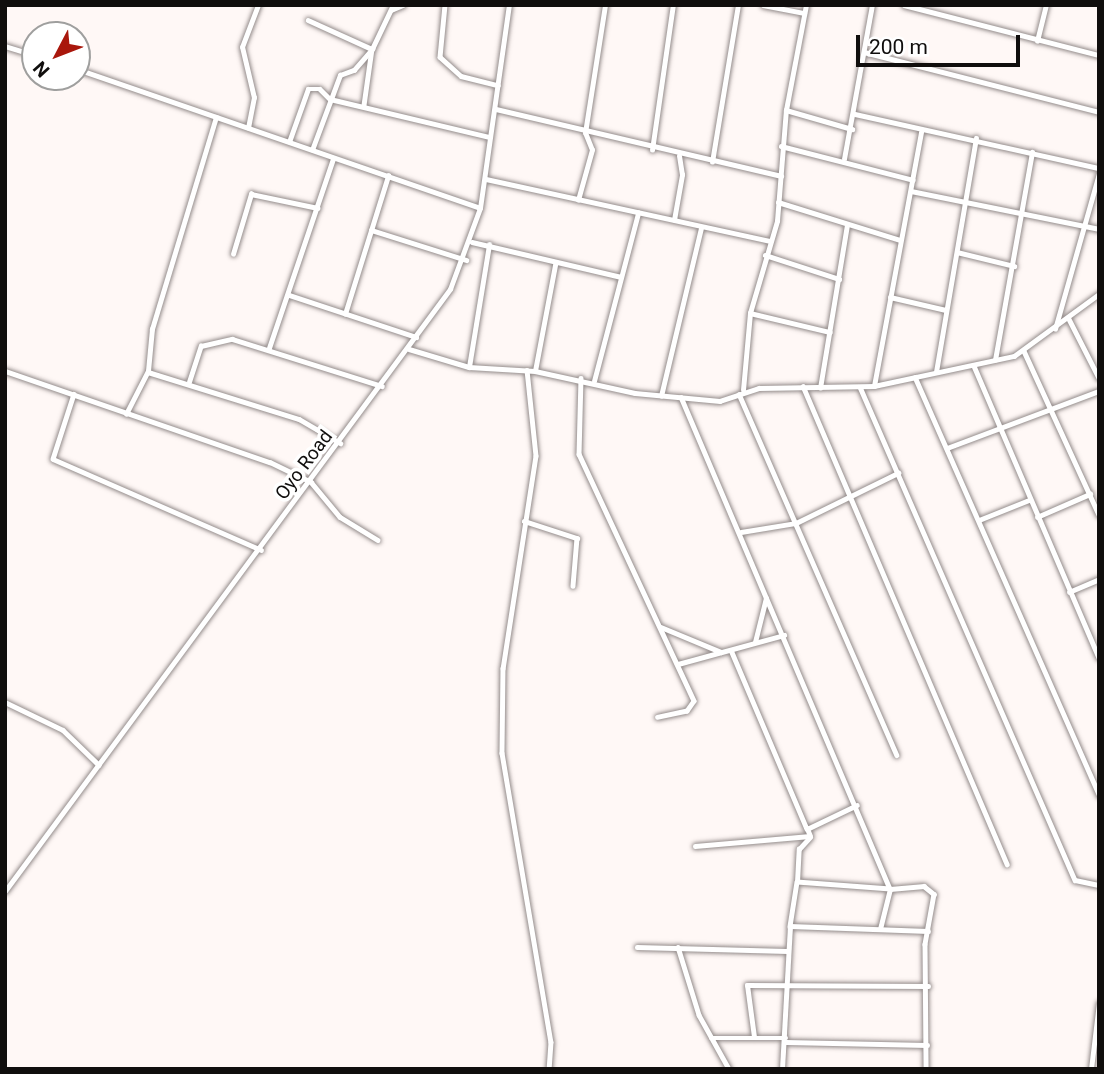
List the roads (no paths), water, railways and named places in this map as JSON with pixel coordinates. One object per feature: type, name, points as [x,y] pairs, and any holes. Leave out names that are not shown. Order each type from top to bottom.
[{"type":"street","points":[[248,128],[254,98],[242,47],[258,5]]},
{"type":"street","points":[[312,150],[340,75],[354,70],[372,49],[391,8],[403,5]]},
{"type":"street","points":[[445,5],[440,57],[461,76],[498,85]]},
{"type":"street","name":"Oyo Road","points":[[5,891],[382,386],[417,338],[466,260],[485,179],[509,5]]},
{"type":"street","points":[[578,201],[592,150],[585,133],[605,5]]},
{"type":"street","points":[[652,150],[673,5]]},
{"type":"street","points":[[712,162],[738,5]]},
{"type":"street","points":[[764,5],[804,13]]},
{"type":"street","points":[[806,5],[786,110],[778,202],[750,313],[741,392],[897,755]]},
{"type":"street","points":[[844,159],[855,114],[872,5]]},
{"type":"street","points":[[904,5],[1099,55]]},
{"type":"street","points":[[1037,41],[1046,5]]},
{"type":"street","points":[[308,20],[372,49]]},
{"type":"street","points":[[364,105],[372,49]]},
{"type":"street","points":[[864,52],[1099,112]]},
{"type":"street","points":[[91,74],[480,208]]},
{"type":"street","points":[[289,142],[308,89],[320,89],[330,99],[490,137]]},
{"type":"street","points":[[496,109],[652,150],[781,176]]},
{"type":"street","points":[[786,110],[852,129]]},
{"type":"street","points":[[855,114],[976,138],[1099,171],[1055,330]]},
{"type":"street","points":[[127,414],[148,372],[152,329],[216,117]]},
{"type":"street","points":[[915,127],[921,132]]},
{"type":"street","points":[[874,386],[921,132],[927,128]]},
{"type":"street","points":[[936,372],[976,138]]},
{"type":"street","points":[[781,146],[844,159],[913,180]]},
{"type":"street","points":[[995,360],[1024,215],[1032,152]]},
{"type":"street","points":[[674,220],[682,175],[678,156]]},
{"type":"street","points":[[269,348],[333,158]]},
{"type":"street","points":[[345,314],[388,176]]},
{"type":"street","points":[[485,179],[770,241]]},
{"type":"street","points":[[911,191],[1099,229]]},
{"type":"street","points":[[233,254],[251,194],[318,208]]},
{"type":"street","points":[[778,202],[900,240]]},
{"type":"street","points":[[594,381],[638,212]]},
{"type":"street","points":[[820,388],[847,225]]},
{"type":"street","points":[[661,396],[701,228]]},
{"type":"street","points":[[371,230],[466,260]]},
{"type":"street","points":[[472,242],[555,265],[621,277]]},
{"type":"street","points":[[469,367],[489,246]]},
{"type":"street","points":[[957,251],[1014,267]]},
{"type":"street","points":[[765,255],[839,279]]},
{"type":"street","points":[[535,370],[555,265]]},
{"type":"street","points":[[409,349],[469,367],[535,370],[661,396],[720,401],[741,392],[803,386],[874,386],[974,366],[1024,351],[1055,330],[1099,293]]},
{"type":"street","points":[[289,295],[417,338]]},
{"type":"street","points":[[891,297],[946,310]]},
{"type":"street","points":[[750,313],[830,332]]},
{"type":"street","points":[[1069,319],[1099,378]]},
{"type":"street","points":[[189,382],[204,343],[232,339],[269,348],[382,386]]},
{"type":"street","points":[[1024,351],[1099,515]]},
{"type":"street","points":[[974,366],[998,429],[1099,657]]},
{"type":"street","points":[[527,370],[536,456],[503,668],[502,754],[542,980],[549,1068]]},
{"type":"street","points":[[5,371],[127,414],[219,442],[311,482],[340,517],[378,540]]},
{"type":"street","points":[[148,372],[189,382],[299,419],[340,443]]},
{"type":"street","points":[[915,377],[1099,795]]},
{"type":"street","points":[[581,378],[579,454],[678,664],[693,707],[658,717]]},
{"type":"street","points":[[803,386],[846,496],[1007,864]]},
{"type":"street","points":[[860,387],[1075,880],[1099,885]]},
{"type":"street","points":[[947,448],[1052,413],[1099,391]]},
{"type":"street","points":[[74,394],[53,459],[261,550]]},
{"type":"street","points":[[681,397],[857,805],[890,889],[880,929]]},
{"type":"street","points":[[741,532],[796,523],[846,496],[898,473]]},
{"type":"street","points":[[1037,517],[1090,494]]},
{"type":"street","points":[[979,520],[1029,500]]},
{"type":"street","points":[[524,521],[577,538],[573,586]]},
{"type":"street","points":[[1069,592],[1099,579]]},
{"type":"street","points":[[755,643],[764,626],[766,594]]},
{"type":"street","points":[[660,627],[722,652]]},
{"type":"street","points":[[678,664],[784,635]]},
{"type":"street","points":[[731,650],[810,836]]},
{"type":"street","points":[[5,702],[63,730],[100,766]]},
{"type":"street","points":[[1089,774],[1099,771]]},
{"type":"street","points":[[807,829],[857,805]]},
{"type":"street","points":[[695,846],[810,836]]},
{"type":"street","points":[[782,1069],[789,984],[787,951],[799,849],[810,836]]},
{"type":"street","points":[[797,882],[890,889],[932,888],[928,931],[926,1069]]},
{"type":"street","points":[[790,926],[928,931]]},
{"type":"street","points":[[637,947],[787,951]]},
{"type":"street","points":[[678,947],[711,1038],[729,1069]]},
{"type":"street","points":[[754,1037],[747,985],[928,986]]},
{"type":"street","points":[[1091,1069],[1099,1003]]},
{"type":"street","points":[[711,1038],[754,1037],[927,1045]]}]
